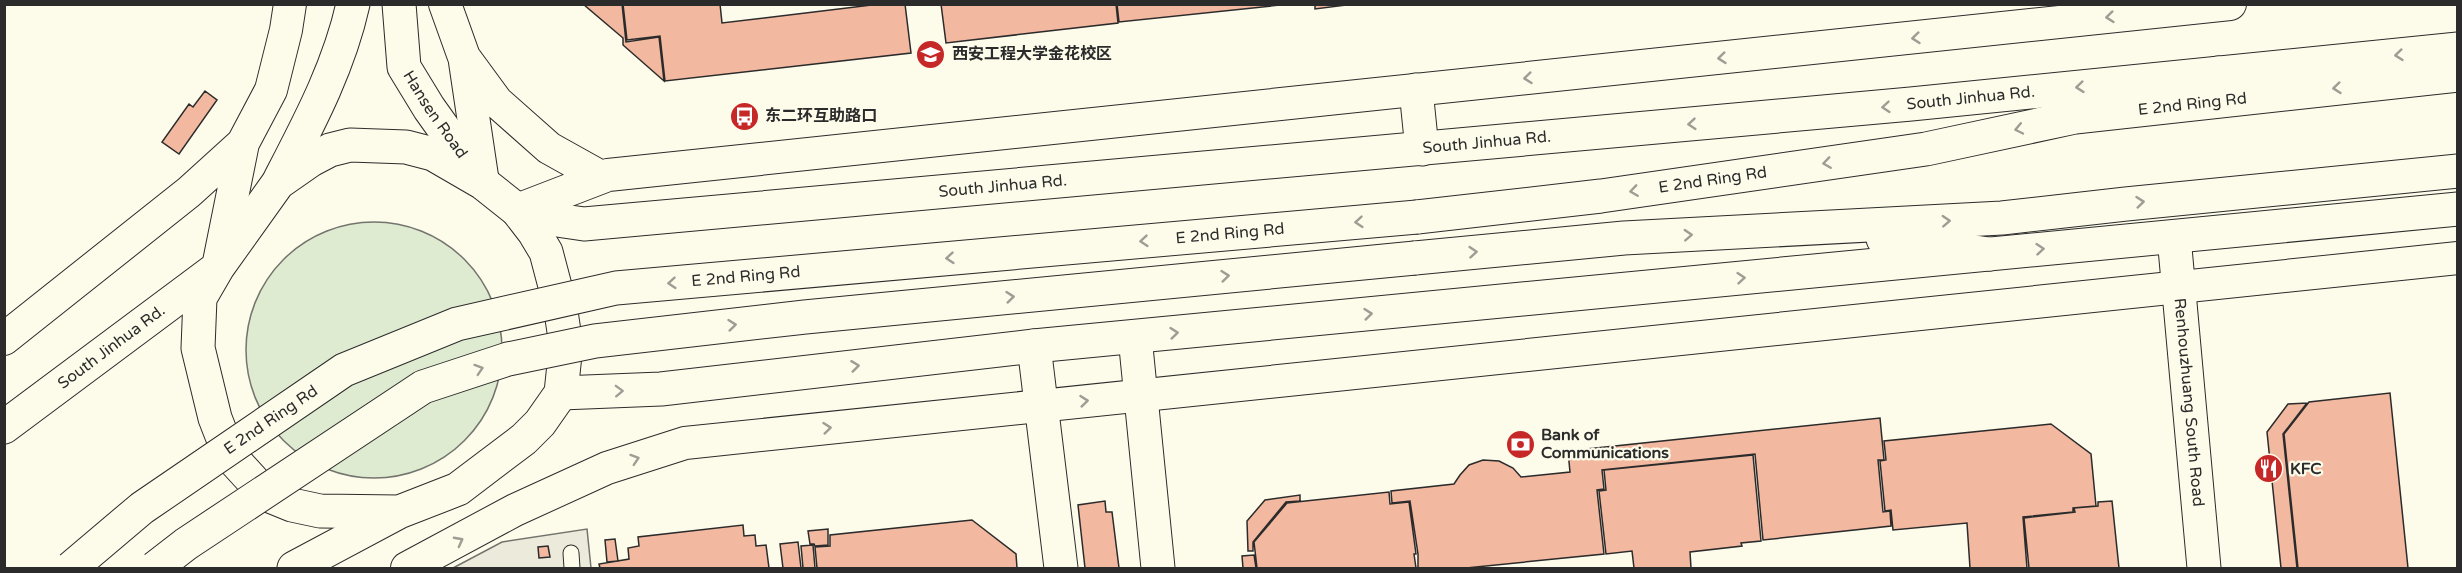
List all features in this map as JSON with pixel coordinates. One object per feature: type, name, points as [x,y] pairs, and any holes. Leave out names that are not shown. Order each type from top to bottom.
[{"type":"main road","points":[[353,4],[347,32],[333,69],[314,113],[278,183],[218,267],[200,298],[198,348],[215,418],[233,459],[265,494],[292,505],[320,511],[399,512]]},
{"type":"main road","name":"Hansen Road","points":[[399,4],[404,67],[429,108],[483,183]]},
{"type":"main road","name":"South Jinhua Rd.","points":[[517,210],[550,219],[584,224],[1899,106],[2457,49]]},
{"type":"main road","points":[[2075,117],[2218,73]]},
{"type":"main road","name":"E 2nd Ring Rd","points":[[71,568],[142,508],[344,370],[457,324],[616,288],[1417,217],[1601,196],[1926,149],[2075,117],[2457,75]]},
{"type":"main road","points":[[1416,90],[1422,149]]},
{"type":"main road","points":[[278,183],[311,160],[330,150],[350,145],[373,144],[406,147],[432,154],[483,183],[517,210],[534,232],[546,252],[560,305],[566,345],[561,393],[540,423],[524,439],[458,489],[399,512],[299,566]]},
{"type":"main road","points":[[155,568],[186,544],[423,387],[508,359],[595,341],[793,318],[1624,238],[2002,218],[2457,171]]},
{"type":"main road","points":[[561,393],[661,389],[1034,346],[2457,209]]},
{"type":"main road","points":[[1813,228],[1989,254]]},
{"type":"main road","name":"Renhouzhuang South Road","points":[[2174,237],[2204,568]]},
{"type":"main road","name":"South Jinhua Rd.","points":[[4,427],[218,267]]},
{"type":"main road","points":[[1135,337],[1158,568]]},
{"type":"main road","points":[[1034,346],[1061,568]]},
{"type":"street","points":[[218,267],[243,143],[271,90],[290,4]]},
{"type":"street","points":[[445,4],[464,57],[483,183]]},
{"type":"street","points":[[517,210],[608,175],[2230,4]]},
{"type":"street","points":[[464,57],[497,102],[549,148],[601,177]]},
{"type":"street","points":[[4,339],[189,192],[243,143]]},
{"type":"street","points":[[407,568],[515,510],[607,468],[685,443],[2457,258]]},
{"type":"lane","points":[[571,553],[572,568]]},
{"type":"green space","points":[[374,222],[411,228],[434,237],[455,251],[473,269],[492,301],[499,325],[502,350],[496,387],[487,410],[473,431],[455,449],[423,468],[399,475],[374,478],[337,472],[314,463],[293,449],[275,431],[256,399],[249,375],[246,350],[252,313],[261,290],[275,269],[293,251],[325,232],[349,225]]},
{"type":"shaded area","points":[[587,529],[591,568],[453,568],[502,542]]},
{"type":"building","points":[[583,4],[622,4],[626,42],[659,37],[664,81],[623,45],[623,38]]},
{"type":"building","points":[[623,4],[720,4],[722,23],[880,4],[905,4],[911,53],[665,81],[660,36],[627,40]]},
{"type":"building","points":[[941,4],[1116,4],[1118,23],[946,43]]},
{"type":"building","points":[[1117,4],[1290,4],[1119,22]]},
{"type":"building","points":[[1315,4],[1354,4],[1315,9]]},
{"type":"building","points":[[205,91],[217,100],[179,154],[162,142],[189,104],[193,107]]},
{"type":"building","points":[[2390,393],[2408,568],[2298,568],[2284,434],[2309,402]]},
{"type":"building","points":[[2307,403],[2283,434],[2297,568],[2281,568],[2267,432],[2288,404]]},
{"type":"building","points":[[1880,418],[1884,460],[1878,460],[1883,512],[1890,511],[1891,526],[1763,540],[1755,454],[1602,470],[1604,489],[1597,490],[1604,554],[1466,568],[1418,568],[1410,501],[1392,503],[1391,491],[1454,484],[1469,465],[1483,460],[1499,461],[1513,468],[1521,477],[1570,472],[1568,451]]},
{"type":"building","points":[[2051,424],[2091,454],[2096,506],[2073,508],[2073,512],[2023,517],[2027,568],[1970,568],[1967,523],[1893,530],[1891,510],[1885,511],[1880,461],[1886,460],[1884,441]]},
{"type":"building","points":[[1753,455],[1761,541],[1741,543],[1742,546],[1690,552],[1691,568],[1634,568],[1632,551],[1606,554],[1599,491],[1606,490],[1604,470]]},
{"type":"building","points":[[1389,492],[1390,504],[1409,502],[1416,568],[1257,568],[1254,542],[1287,503]]},
{"type":"building","points":[[1300,495],[1300,501],[1286,502],[1253,542],[1253,551],[1248,551],[1247,521],[1265,500]]},
{"type":"building","points":[[1105,501],[1106,512],[1112,512],[1119,568],[1085,568],[1078,505]]},
{"type":"building","points":[[2112,501],[2119,568],[2029,568],[2024,518],[2075,512],[2074,508],[2098,506],[2098,502]]},
{"type":"building","points":[[972,520],[1016,554],[1017,568],[817,568],[815,547],[830,546],[830,535]]},
{"type":"building","points":[[743,525],[744,536],[755,535],[756,546],[766,545],[769,568],[600,568],[599,564],[629,559],[628,548],[639,546],[638,537]]},
{"type":"building","points":[[828,529],[828,545],[810,544],[808,531]]},
{"type":"building","points":[[615,539],[618,561],[607,562],[605,540]]},
{"type":"building","points":[[798,542],[801,568],[783,568],[780,544]]},
{"type":"building","points":[[813,545],[815,568],[803,568],[801,546]]},
{"type":"building","points":[[548,546],[550,557],[539,558],[538,547]]},
{"type":"building","points":[[1254,555],[1256,568],[1243,568],[1242,556]]},
{"type":"place","name":"西安工程大学金花校区","points":[[931,54]]},
{"type":"place","name":"东二环互助路口","points":[[744,116]]},
{"type":"place","name":"Bank of Communications","points":[[1520,444]]},
{"type":"place","name":"KFC","points":[[2269,469]]}]
